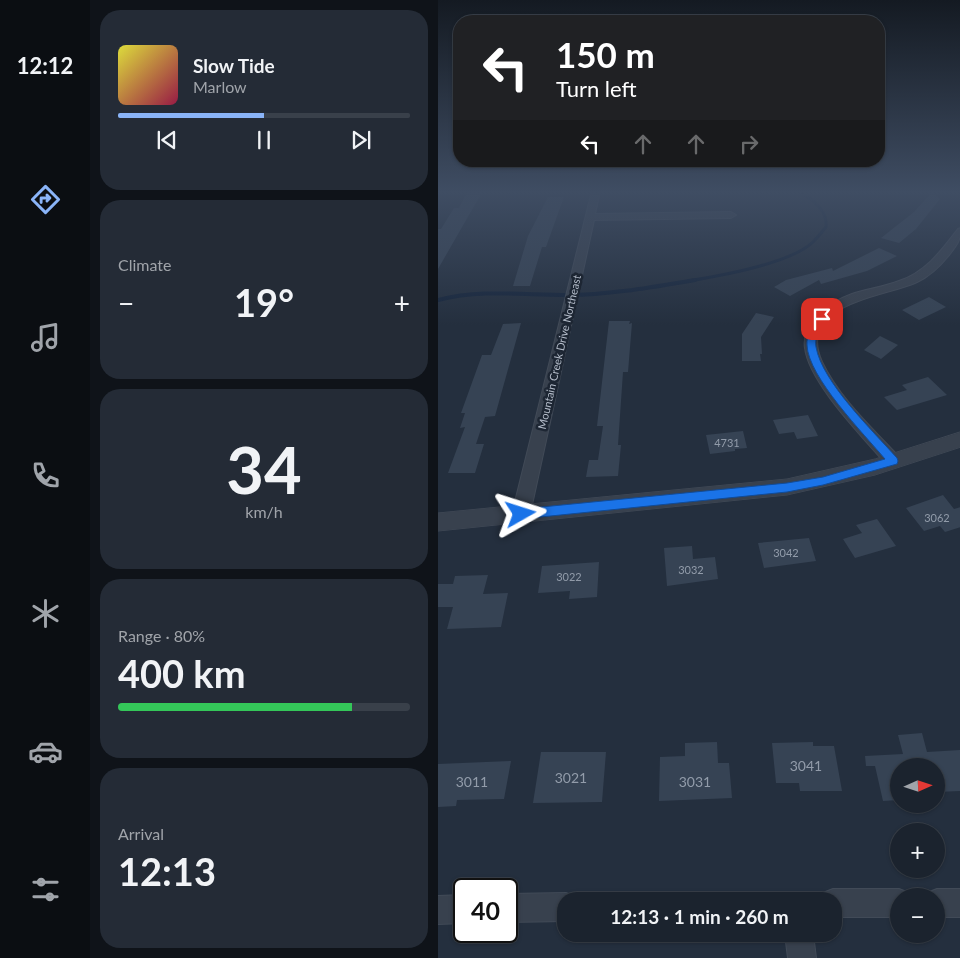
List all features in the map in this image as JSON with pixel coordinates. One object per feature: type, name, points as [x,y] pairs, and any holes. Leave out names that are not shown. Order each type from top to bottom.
[{"type":"street","name":"Mountain Creek Drive Northeast","points":[[521,514],[586,236]]},
{"type":"street","points":[[893,461],[837,395],[820,371],[811,347],[812,337],[822,319],[844,302],[908,282],[930,269],[941,258],[957,236]]},
{"type":"street","points":[[438,522],[787,487],[823,481],[960,439]]},
{"type":"street","points":[[842,903],[890,903]]},
{"type":"street","points":[[945,903],[960,903]]},
{"type":"street","points":[[518,908],[557,907]]},
{"type":"street","points":[[438,910],[453,909]]},
{"type":"street","points":[[800,942],[802,958]]},
{"type":"building","points":[[438,236],[457,236],[438,269]]},
{"type":"building","points":[[528,236],[550,236],[546,247],[542,247],[530,286],[513,286]]},
{"type":"building","points":[[884,236],[908,236],[899,243],[881,238]]},
{"type":"building","points":[[879,248],[897,256],[867,271],[821,284],[819,280],[790,296],[774,287],[786,280],[832,268],[833,271]]},
{"type":"building","points":[[929,297],[946,307],[919,320],[902,310]]},
{"type":"building","points":[[756,313],[774,317],[761,337],[761,361],[742,361],[742,334]]},
{"type":"building","points":[[609,321],[630,321],[629,324],[632,323],[628,372],[623,372],[618,445],[621,445],[618,476],[586,477],[589,460],[598,460],[603,426],[597,426]]},
{"type":"building","points":[[521,323],[495,416],[485,417],[476,444],[484,444],[475,473],[448,473],[465,427],[460,428],[465,413],[461,413],[482,355],[491,355],[503,324]]},
{"type":"building","points":[[880,336],[898,345],[881,359],[864,350]]},
{"type":"building","points":[[928,377],[947,395],[897,410],[884,397],[907,390],[902,385]]},
{"type":"building","points":[[808,415],[818,436],[797,439],[794,432],[779,434],[773,420]]},
{"type":"building","points":[[743,431],[747,448],[710,454],[706,435]]},
{"type":"building","points":[[943,495],[954,509],[961,507],[961,527],[945,532],[940,526],[924,531],[906,508]]},
{"type":"building","points":[[877,519],[896,546],[855,558],[843,539],[862,533],[856,525]]},
{"type":"building","points":[[809,538],[816,561],[764,568],[758,543]]},
{"type":"building","points":[[692,546],[693,559],[715,557],[718,579],[667,586],[664,548]]},
{"type":"building","points":[[599,562],[597,597],[569,599],[570,591],[538,593],[542,566]]},
{"type":"building","points":[[488,575],[483,594],[508,593],[501,627],[447,629],[453,607],[438,607],[438,584],[453,584],[455,576]]},
{"type":"building","points":[[922,733],[927,752],[961,750],[961,791],[946,792],[946,758],[890,758],[890,801],[883,801],[875,766],[866,766],[865,756],[903,754],[898,735]]},
{"type":"building","points":[[717,742],[718,763],[729,763],[732,798],[659,801],[660,757],[685,756],[685,743]]},
{"type":"building","points":[[813,742],[813,746],[834,746],[842,791],[800,791],[799,783],[776,783],[772,743]]},
{"type":"building","points":[[541,752],[606,752],[602,802],[533,803]]},
{"type":"building","points":[[511,761],[504,799],[457,800],[456,806],[438,807],[438,764]]},
{"type":"waterway","points":[[688,281],[754,268],[772,262],[803,250],[818,236]]},
{"type":"waterway","points":[[438,300],[502,293],[599,294],[695,280]]},
{"type":"route","points":[[521,514],[787,487],[823,481],[893,461],[837,395],[820,371],[811,347],[812,337],[822,319]]}]
